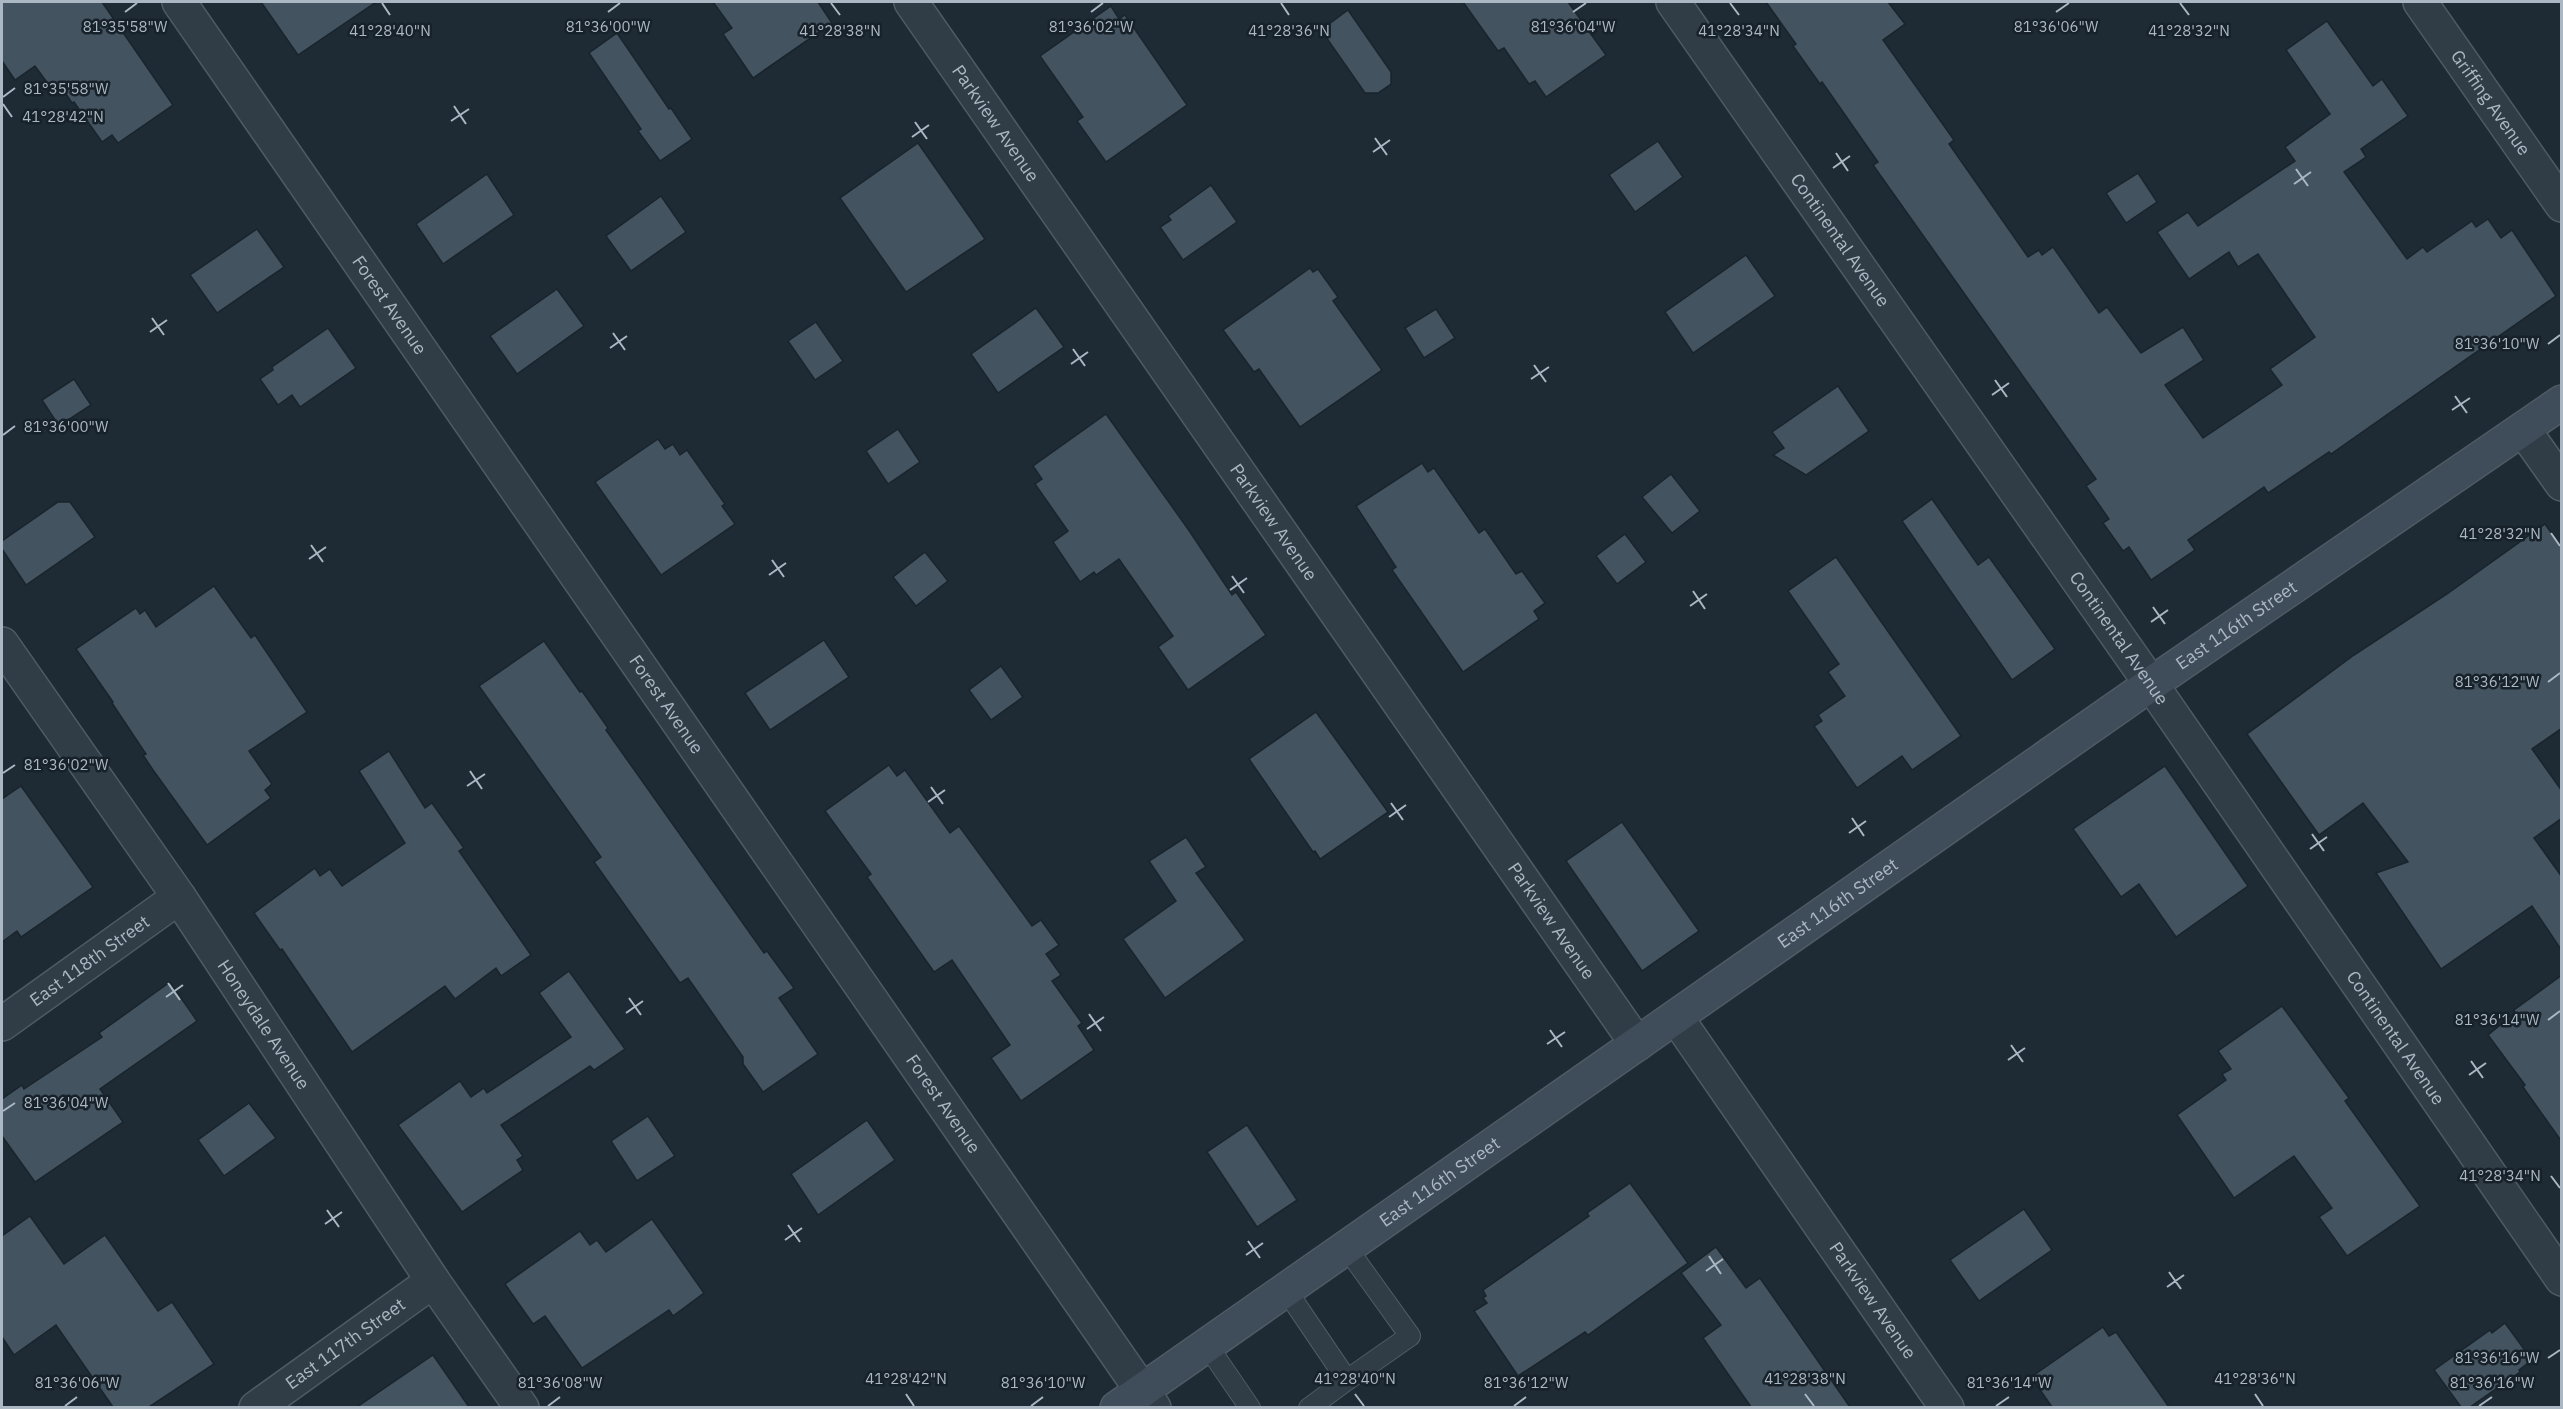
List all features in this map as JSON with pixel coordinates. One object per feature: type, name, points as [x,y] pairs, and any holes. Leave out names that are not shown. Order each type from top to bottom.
[{"type":"main road","name":"East 116th Street","points":[[1138,1402],[1207,1345],[1346,1247],[2151,684],[2562,402]]},
{"type":"street","name":"Forest Avenue","points":[[179,2],[1138,1402]]},
{"type":"street","name":"Parkview Avenue","points":[[911,2],[1637,1044]]},
{"type":"street","name":"Continental Avenue","points":[[1673,2],[2151,684],[2562,1279]]},
{"type":"street","name":"Griffing Avenue","points":[[2420,2],[2562,205]]},
{"type":"street","points":[[2523,429],[2562,484]]},
{"type":"street","name":"Honeydale Avenue","points":[[2,644],[179,897],[433,1281],[522,1407]]},
{"type":"street","name":"East 118th Street","points":[[2,1024],[179,897]]},
{"type":"street","name":"Parkview Avenue","points":[[1676,1017],[1947,1407]]},
{"type":"street","name":"East 117th Street","points":[[256,1407],[433,1281]]},
{"type":"lane","points":[[1310,1407],[1410,1336],[1346,1247]]},
{"type":"lane","points":[[1286,1290],[1347,1380]]},
{"type":"lane","points":[[1207,1345],[1250,1407]]},
{"type":"building","points":[[2,2],[102,2],[173,105],[118,143],[112,135],[102,142],[74,102],[72,103],[64,91],[57,96],[35,66],[15,80],[2,61]]},
{"type":"building","points":[[261,2],[376,2],[298,55]]},
{"type":"building","points":[[713,2],[818,2],[832,23],[753,78],[723,34],[732,28]]},
{"type":"building","points":[[1463,2],[1568,2],[1606,55],[1546,97],[1535,81],[1529,84],[1504,48],[1498,51]]},
{"type":"building","points":[[1766,2],[1888,2],[1905,24],[1883,40],[1954,140],[1949,144],[2028,257],[2039,250],[2042,255],[2053,247],[2099,313],[2107,307],[2141,353],[2183,327],[2204,360],[2165,385],[2203,438],[2282,385],[2270,369],[2315,337],[2258,254],[2238,267],[2229,252],[2189,279],[2157,232],[2188,212],[2198,226],[2295,161],[2285,147],[2330,114],[2286,50],[2327,21],[2373,86],[2382,79],[2408,116],[2361,149],[2366,157],[2344,172],[2407,259],[2423,247],[2427,252],[2472,221],[2476,227],[2488,219],[2501,238],[2512,230],[2556,296],[2331,454],[2329,452],[2268,493],[2264,487],[2188,540],[2195,550],[2151,580],[2129,547],[2123,551],[2103,523],[2109,519],[2086,486],[2096,479],[1873,165],[1878,162],[1822,82],[1820,84],[1793,46],[1796,44]]},
{"type":"building","points":[[1111,6],[1119,19],[1125,15],[1187,105],[1106,162],[1077,121],[1083,117],[1040,56]]},
{"type":"building","points":[[1348,10],[1391,72],[1391,84],[1378,93],[1365,93],[1321,30]]},
{"type":"building","points":[[617,33],[692,139],[660,161],[638,131],[641,129],[589,53]]},
{"type":"building","points":[[1658,141],[1683,177],[1635,212],[1609,175]]},
{"type":"building","points":[[918,143],[985,239],[906,292],[840,198]]},
{"type":"building","points":[[2138,173],[2157,202],[2126,223],[2106,193]]},
{"type":"building","points":[[487,174],[514,215],[443,264],[416,224]]},
{"type":"building","points":[[1211,185],[1237,222],[1183,260],[1160,227],[1171,220],[1168,216]]},
{"type":"building","points":[[661,196],[686,232],[631,271],[606,236]]},
{"type":"building","points":[[257,229],[284,267],[217,313],[190,275]]},
{"type":"building","points":[[1746,255],[1775,296],[1693,353],[1665,312]]},
{"type":"building","points":[[1310,268],[1313,272],[1318,269],[1338,297],[1333,301],[1382,370],[1300,427],[1259,369],[1254,372],[1223,330]]},
{"type":"building","points":[[557,289],[584,326],[517,374],[490,336]]},
{"type":"building","points":[[1036,308],[1064,347],[998,393],[971,354]]},
{"type":"building","points":[[1436,309],[1455,338],[1424,358],[1405,328]]},
{"type":"building","points":[[816,322],[843,361],[815,380],[788,341]]},
{"type":"building","points":[[328,328],[356,368],[300,407],[292,395],[278,405],[260,379],[273,370],[272,367]]},
{"type":"building","points":[[74,379],[91,405],[59,426],[42,400]]},
{"type":"building","points":[[1838,386],[1869,431],[1806,475],[1773,455],[1784,448],[1772,432]]},
{"type":"building","points":[[1106,414],[1232,595],[1236,592],[1266,635],[1188,690],[1158,647],[1173,636],[1119,559],[1096,575],[1094,572],[1080,582],[1053,542],[1068,531],[1035,484],[1042,479],[1033,466]]},
{"type":"building","points":[[898,429],[920,462],[888,484],[866,451]]},
{"type":"building","points":[[658,439],[665,449],[673,444],[680,455],[687,450],[725,504],[722,506],[735,524],[661,575],[595,482]]},
{"type":"building","points":[[1422,463],[1428,472],[1434,468],[1479,533],[1485,529],[1516,574],[1522,571],[1545,603],[1534,611],[1539,619],[1463,672],[1392,570],[1396,567],[1356,506]]},
{"type":"building","points":[[1671,474],[1700,511],[1672,533],[1642,497]]},
{"type":"building","points":[[1932,499],[1978,565],[1989,557],[2055,649],[2012,680],[1902,521]]},
{"type":"building","points":[[58,502],[70,502],[95,537],[26,585],[2,549],[2,541]]},
{"type":"building","points":[[2545,524],[2562,548],[2562,728],[2532,749],[2562,791],[2562,818],[2534,838],[2562,877],[2562,951],[2532,906],[2441,969],[2376,873],[2408,862],[2363,803],[2319,835],[2247,734],[2354,655],[2447,594]]},
{"type":"building","points":[[1625,534],[1646,562],[1617,584],[1596,556]]},
{"type":"building","points":[[925,552],[948,581],[916,606],[893,577]]},
{"type":"building","points":[[1836,557],[1961,736],[1912,770],[1902,756],[1857,788],[1814,726],[1822,721],[1818,715],[1845,696],[1828,672],[1839,664],[1788,591]]},
{"type":"building","points":[[214,586],[251,638],[255,635],[307,712],[249,751],[272,784],[265,790],[271,798],[207,845],[153,770],[143,755],[146,754],[113,702],[76,649],[136,608],[140,614],[145,610],[156,627]]},
{"type":"building","points":[[824,640],[849,677],[770,730],[745,693]]},
{"type":"building","points":[[544,641],[580,692],[582,691],[608,728],[606,730],[764,953],[767,951],[794,988],[779,998],[818,1054],[763,1092],[743,1064],[743,1057],[688,978],[680,983],[594,862],[601,857],[479,686]]},
{"type":"building","points":[[1001,666],[1023,697],[991,720],[969,690]]},
{"type":"building","points":[[1316,712],[1388,812],[1320,859],[1249,759]]},
{"type":"building","points":[[389,751],[425,808],[432,803],[464,848],[459,851],[531,955],[501,976],[496,968],[455,999],[445,986],[352,1052],[282,949],[280,950],[254,913],[315,868],[320,876],[330,869],[342,886],[405,843],[359,771]]},
{"type":"building","points":[[889,765],[897,776],[905,770],[950,833],[959,826],[1032,926],[1041,920],[1059,945],[1046,954],[1061,975],[1052,981],[1082,1023],[1078,1026],[1094,1050],[1021,1101],[991,1058],[1010,1045],[952,960],[934,972],[867,877],[871,874],[825,811]]},
{"type":"building","points":[[2165,766],[2248,886],[2176,937],[2139,884],[2121,897],[2073,829]]},
{"type":"building","points":[[21,786],[93,887],[21,937],[17,931],[2,942],[2,799]]},
{"type":"building","points":[[1622,822],[1699,931],[1642,971],[1566,861]]},
{"type":"building","points":[[1186,837],[1206,867],[1196,873],[1245,940],[1165,998],[1123,939],[1176,901],[1149,861]]},
{"type":"building","points":[[569,971],[625,1049],[594,1070],[590,1066],[501,1125],[523,1156],[517,1160],[523,1170],[462,1212],[398,1125],[460,1081],[471,1097],[484,1088],[487,1093],[571,1037],[539,993]]},
{"type":"building","points":[[2562,975],[2562,1142],[2523,1087],[2525,1085],[2488,1035],[2515,1013],[2514,1010]]},
{"type":"building","points":[[170,982],[197,1021],[100,1089],[123,1122],[35,1182],[2,1136],[2,1099],[22,1085],[24,1089],[102,1037],[99,1033]]},
{"type":"building","points":[[2282,1006],[2349,1098],[2345,1101],[2420,1206],[2347,1256],[2319,1217],[2332,1208],[2294,1156],[2234,1198],[2177,1115],[2226,1080],[2222,1074],[2231,1069],[2218,1051]]},
{"type":"building","points":[[249,1103],[276,1138],[224,1176],[198,1140]]},
{"type":"building","points":[[648,1116],[675,1156],[637,1181],[611,1141]]},
{"type":"building","points":[[867,1120],[895,1160],[818,1215],[791,1174]]},
{"type":"building","points":[[1247,1125],[1297,1200],[1257,1227],[1207,1152]]},
{"type":"building","points":[[1630,1183],[1688,1263],[1588,1335],[1585,1332],[1518,1376],[1474,1311],[1487,1303],[1483,1298],[1486,1296],[1483,1290],[1589,1216],[1587,1213]]},
{"type":"building","points":[[2024,1209],[2052,1250],[1979,1301],[1950,1260]]},
{"type":"building","points":[[30,1216],[64,1264],[105,1235],[158,1311],[172,1302],[214,1364],[149,1407],[113,1407],[56,1325],[14,1355],[2,1337],[2,1236]]},
{"type":"building","points":[[652,1219],[704,1293],[673,1316],[669,1310],[582,1368],[545,1316],[533,1324],[505,1284],[580,1231],[590,1245],[597,1240],[606,1252]]},
{"type":"building","points":[[1716,1247],[1746,1288],[1760,1278],[1850,1407],[1751,1407],[1703,1338],[1721,1325],[1681,1273]]},
{"type":"building","points":[[2505,1323],[2532,1360],[2519,1370],[2520,1372],[2470,1407],[2461,1407],[2434,1370],[2490,1330],[2492,1333]]},
{"type":"building","points":[[2103,1327],[2109,1336],[2116,1332],[2169,1407],[2052,1407],[2031,1377]]},
{"type":"building","points":[[433,1355],[469,1407],[357,1407]]}]
